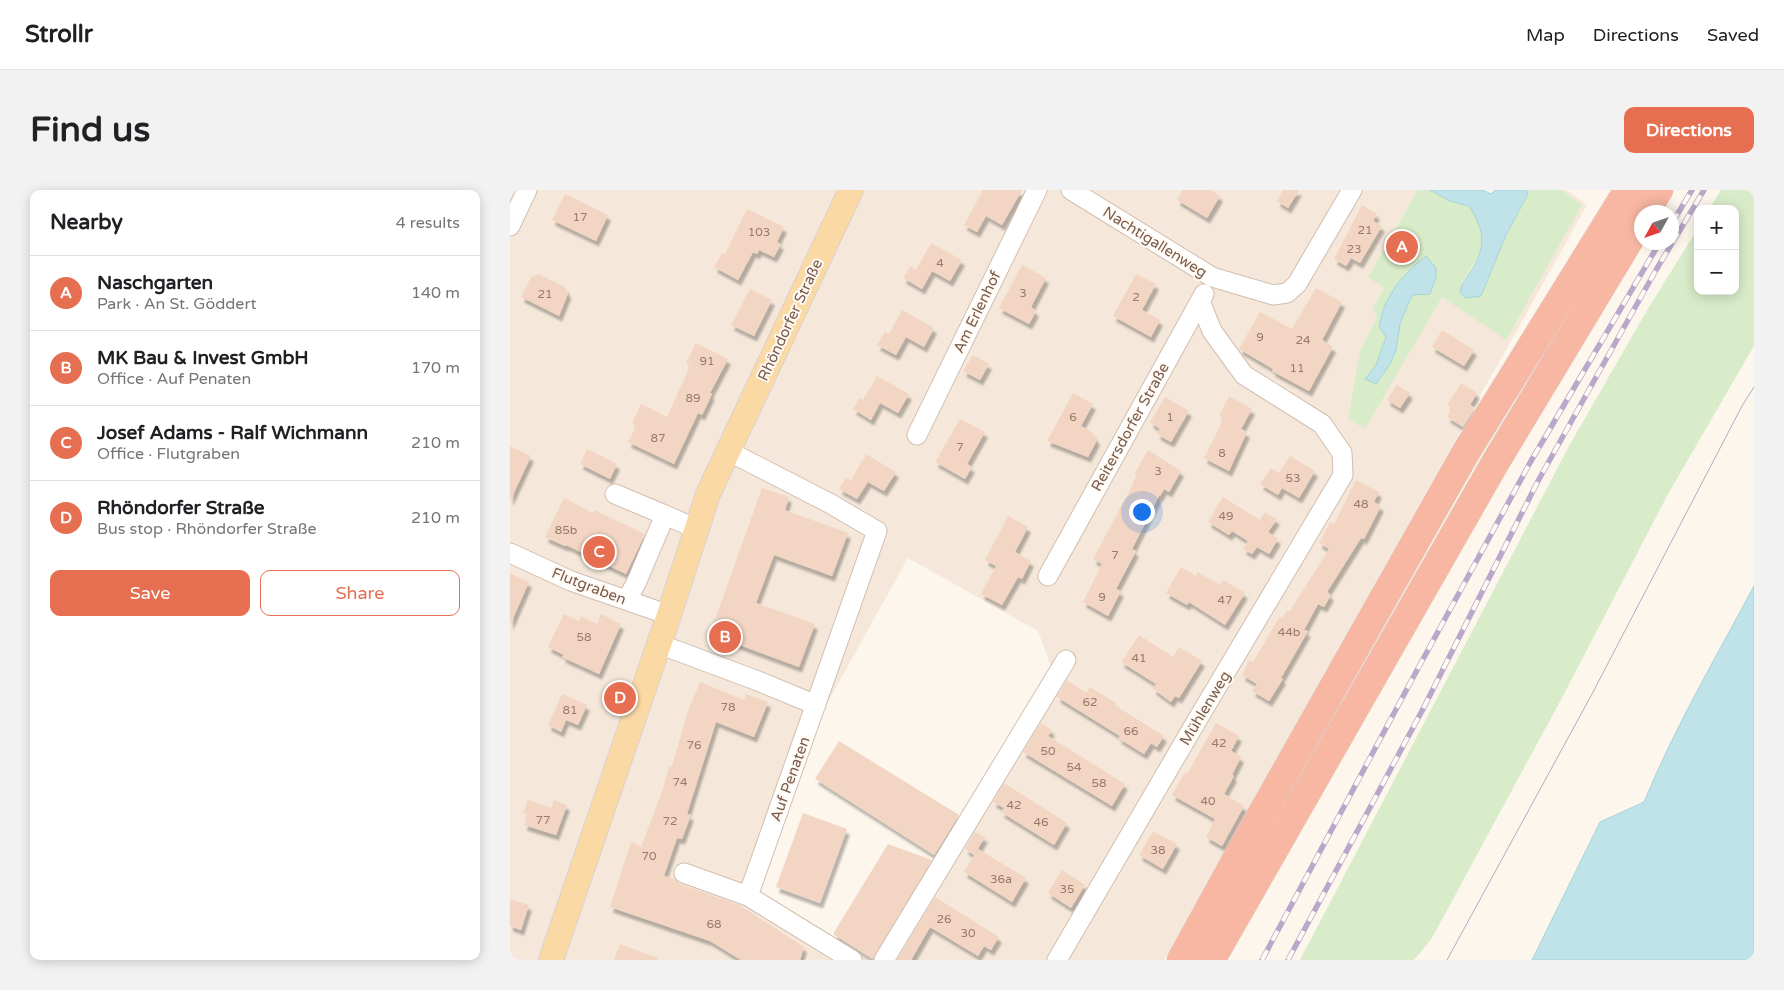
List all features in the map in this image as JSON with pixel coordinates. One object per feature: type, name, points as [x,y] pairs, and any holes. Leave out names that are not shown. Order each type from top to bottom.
[{"type":"highway","points":[[1181,960],[1466,452],[1628,190]]},
{"type":"highway","points":[[1650,205],[1659,190]]},
{"type":"highway","points":[[1211,960],[1495,463],[1634,232]]},
{"type":"main road","name":"Rhöndorfer Straße","points":[[551,960],[578,876],[660,644],[708,494],[851,190]]},
{"type":"street","points":[[510,226],[526,190]]},
{"type":"street","name":"Am Erlenhof","points":[[917,434],[1037,190]]},
{"type":"street","name":"Nachtigallenweg","points":[[1072,190],[1212,277],[1273,295],[1288,293],[1298,284],[1352,190]]},
{"type":"street","name":"Reitersdorfer Straße","points":[[1048,576],[1212,277]]},
{"type":"street","name":"Nachtigallenweg","points":[[1200,301],[1212,331],[1244,375],[1322,424],[1342,453]]},
{"type":"street","name":"Auf Penaten","points":[[728,451],[831,504],[877,531],[748,896]]},
{"type":"street","name":"Mühlenweg","points":[[1057,960],[1343,475],[1342,453]]},
{"type":"street","points":[[615,494],[698,528]]},
{"type":"street","points":[[627,600],[637,581],[664,515]]},
{"type":"street","name":"Flutgraben","points":[[510,553],[571,581],[669,615]]},
{"type":"street","points":[[660,644],[758,680],[816,705]]},
{"type":"street","points":[[884,960],[1066,660]]},
{"type":"street","points":[[684,873],[748,896],[852,960]]},
{"type":"shaded area","points":[[510,190],[1416,190],[1368,277],[1384,287],[1372,309],[1377,317],[1360,352],[1582,205],[1562,190],[1567,190],[1587,205],[1164,960],[875,960],[1053,672],[1038,631],[908,558],[825,707],[756,896],[870,960],[510,960]]},
{"type":"green space","points":[[1430,190],[1450,201],[1469,206],[1478,219],[1482,236],[1479,253],[1461,283],[1481,296],[1506,235],[1528,194],[1526,190],[1562,190],[1582,205],[1506,340],[1442,297],[1365,429],[1348,419],[1360,351],[1377,317],[1372,309],[1384,288],[1368,277],[1417,191]],"holes":[[[1436,278],[1412,295],[1397,333],[1396,350],[1365,379],[1376,365],[1386,337],[1379,326],[1383,309],[1388,300]]]},
{"type":"green space","points":[[1721,190],[1754,190],[1754,346],[1668,494],[1564,694],[1432,938],[1414,960],[1300,960],[1569,446],[1646,312],[1694,234],[1694,295],[1739,295],[1739,205],[1712,205]]},
{"type":"water","points":[[1430,190],[1483,190],[1491,194],[1495,190],[1526,190],[1528,194],[1506,235],[1481,296],[1465,298],[1460,292],[1463,282],[1473,268],[1480,251],[1482,243],[1478,222],[1469,206],[1450,201]]},
{"type":"water","points":[[1426,256],[1436,268],[1436,278],[1430,294],[1412,295],[1400,324],[1396,350],[1390,364],[1376,384],[1365,379],[1376,365],[1386,337],[1379,326],[1384,307],[1402,279]]},
{"type":"water","points":[[1754,586],[1754,960],[1532,960],[1600,822],[1644,802],[1682,719]]},
{"type":"building","points":[[983,190],[1022,190],[1002,225],[986,216],[977,232],[964,225]]},
{"type":"building","points":[[1183,190],[1211,190],[1220,196],[1207,218],[1177,200]]},
{"type":"building","points":[[1283,190],[1299,190],[1288,208],[1277,201]]},
{"type":"building","points":[[565,194],[608,215],[596,241],[552,220]]},
{"type":"building","points":[[1362,205],[1377,214],[1373,221],[1382,226],[1360,263],[1351,258],[1346,266],[1334,259]]},
{"type":"building","points":[[747,209],[784,227],[777,242],[781,244],[774,257],[759,250],[757,254],[753,252],[738,280],[714,267],[722,253],[725,254]]},
{"type":"building","points":[[931,243],[962,260],[950,281],[932,271],[922,289],[903,278],[910,266],[916,270]]},
{"type":"building","points":[[1022,265],[1046,278],[1031,307],[1036,311],[1029,324],[999,308]]},
{"type":"building","points":[[539,274],[565,287],[568,294],[559,316],[521,297],[531,277]]},
{"type":"building","points":[[1136,274],[1156,284],[1142,310],[1160,320],[1151,337],[1113,316]]},
{"type":"building","points":[[1316,288],[1342,302],[1322,340],[1333,347],[1309,391],[1272,371],[1273,369],[1239,349],[1260,312],[1292,329]]},
{"type":"building","points":[[750,289],[772,300],[754,336],[731,325]]},
{"type":"building","points":[[902,310],[934,328],[924,347],[906,337],[896,355],[877,345],[885,332],[889,334]]},
{"type":"building","points":[[1442,330],[1474,350],[1464,366],[1432,347]]},
{"type":"building","points":[[696,343],[728,359],[710,393],[712,394],[702,415],[698,413],[674,464],[628,442],[636,426],[632,423],[641,404],[667,417],[690,366],[686,363]]},
{"type":"building","points":[[973,355],[989,364],[980,380],[963,371]]},
{"type":"building","points":[[877,376],[909,394],[898,413],[880,403],[871,420],[853,409],[860,398],[863,400]]},
{"type":"building","points":[[1461,383],[1477,393],[1470,405],[1475,408],[1463,427],[1447,417],[1452,408],[1447,405]]},
{"type":"building","points":[[1397,385],[1410,393],[1400,408],[1387,400]]},
{"type":"building","points":[[1073,393],[1093,404],[1081,426],[1092,432],[1097,440],[1088,457],[1047,441]]},
{"type":"building","points":[[1229,396],[1252,409],[1241,429],[1247,432],[1229,471],[1204,458],[1224,419],[1219,416]]},
{"type":"building","points":[[1165,397],[1189,411],[1171,442],[1157,434],[1160,429],[1150,422]]},
{"type":"building","points":[[960,419],[985,432],[967,464],[972,467],[965,479],[935,462]]},
{"type":"building","points":[[510,446],[531,456],[510,501]]},
{"type":"building","points":[[587,449],[617,464],[610,479],[580,464]]},
{"type":"building","points":[[1148,450],[1181,471],[1169,492],[1164,489],[1159,496],[1132,549],[1136,551],[1116,589],[1121,591],[1108,616],[1083,602],[1102,564],[1093,559],[1130,490],[1137,474],[1135,473]]},
{"type":"building","points":[[866,454],[896,472],[884,491],[868,482],[857,499],[839,489],[846,478],[851,480]]},
{"type":"building","points":[[1290,456],[1315,471],[1299,498],[1282,488],[1278,495],[1260,484],[1271,468],[1279,473]]},
{"type":"building","points":[[1356,480],[1379,492],[1374,502],[1381,506],[1364,539],[1361,538],[1327,592],[1331,595],[1324,607],[1318,604],[1304,630],[1308,631],[1281,678],[1283,679],[1269,701],[1252,691],[1257,684],[1242,675],[1250,660],[1253,662],[1280,616],[1283,618],[1287,610],[1290,611],[1329,549],[1319,543],[1330,522],[1334,524]]},
{"type":"building","points":[[762,488],[789,497],[785,510],[848,533],[832,576],[774,555],[756,603],[815,624],[799,667],[710,634]]},
{"type":"building","points":[[1223,497],[1260,520],[1265,512],[1277,519],[1268,532],[1278,539],[1269,554],[1257,547],[1252,554],[1243,549],[1248,541],[1232,531],[1229,535],[1208,522]]},
{"type":"building","points":[[564,498],[593,513],[594,510],[645,534],[626,574],[545,537]]},
{"type":"building","points":[[1008,516],[1028,527],[1015,552],[1031,561],[1022,579],[1018,577],[1002,605],[981,594],[996,566],[985,560]]},
{"type":"building","points":[[1181,567],[1196,576],[1197,572],[1220,585],[1223,580],[1245,593],[1225,625],[1189,602],[1187,605],[1166,593]]},
{"type":"building","points":[[510,573],[529,582],[510,625]]},
{"type":"building","points":[[564,614],[579,621],[581,616],[597,624],[601,614],[621,624],[599,674],[562,657],[564,655],[548,647]]},
{"type":"building","points":[[1139,635],[1173,657],[1179,647],[1202,661],[1179,698],[1175,696],[1171,702],[1153,689],[1156,684],[1121,662]]},
{"type":"building","points":[[1067,680],[1086,693],[1090,687],[1116,703],[1114,705],[1164,736],[1157,747],[1151,743],[1144,754],[1118,738],[1120,736],[1057,697]]},
{"type":"building","points":[[700,682],[744,700],[746,694],[768,702],[754,737],[716,722],[687,814],[691,815],[682,839],[677,838],[664,876],[675,879],[680,884],[739,905],[804,947],[800,960],[741,960],[710,941],[610,907],[631,842],[641,847],[663,789],[669,766],[672,766],[688,711]]},
{"type":"building","points":[[562,694],[587,705],[578,725],[566,720],[561,732],[548,725]]},
{"type":"building","points":[[1041,723],[1052,730],[1048,736],[1125,784],[1112,806],[1023,752]]},
{"type":"building","points":[[1216,723],[1239,736],[1231,751],[1241,757],[1232,775],[1234,776],[1224,794],[1244,806],[1222,846],[1206,837],[1215,819],[1172,795],[1185,772],[1187,774]]},
{"type":"building","points":[[839,741],[959,815],[934,855],[815,779]]},
{"type":"building","points":[[1004,783],[1067,823],[1054,845],[1001,812],[1004,808],[993,802]]},
{"type":"building","points":[[528,800],[551,808],[554,800],[567,805],[556,835],[524,825],[527,814],[523,813]]},
{"type":"building","points":[[803,813],[847,829],[820,903],[776,887]]},
{"type":"building","points":[[1153,831],[1177,844],[1163,869],[1139,855]]},
{"type":"building","points":[[975,832],[985,837],[974,855],[965,849]]},
{"type":"building","points":[[888,844],[932,860],[873,959],[833,934]]},
{"type":"building","points":[[978,849],[1026,878],[1012,902],[964,872]]},
{"type":"building","points":[[1062,870],[1085,885],[1071,908],[1048,893]]},
{"type":"building","points":[[935,897],[999,937],[991,950],[984,946],[978,956],[930,927],[911,960],[897,960]]},
{"type":"building","points":[[510,899],[529,905],[521,930],[510,926]]},
{"type":"building","points":[[620,944],[658,958],[657,960],[614,960]]},
{"type":"tram line","points":[[1447,960],[1592,694],[1742,406],[1754,387]]},
{"type":"railway","points":[[1679,211],[1692,190]]},
{"type":"railway","points":[[1288,960],[1423,709],[1538,481],[1656,270],[1704,190]]},
{"type":"railway","points":[[1262,960],[1531,461],[1655,250]]},
{"type":"place","name":"Naschgarten","points":[[1402,247]]},
{"type":"place","name":"Josef Adams - Ralf Wichmann","points":[[599,552]]},
{"type":"place","name":"MK Bau & Invest GmbH","points":[[725,637]]},
{"type":"place","name":"Rhöndorfer Straße","points":[[620,698]]}]
